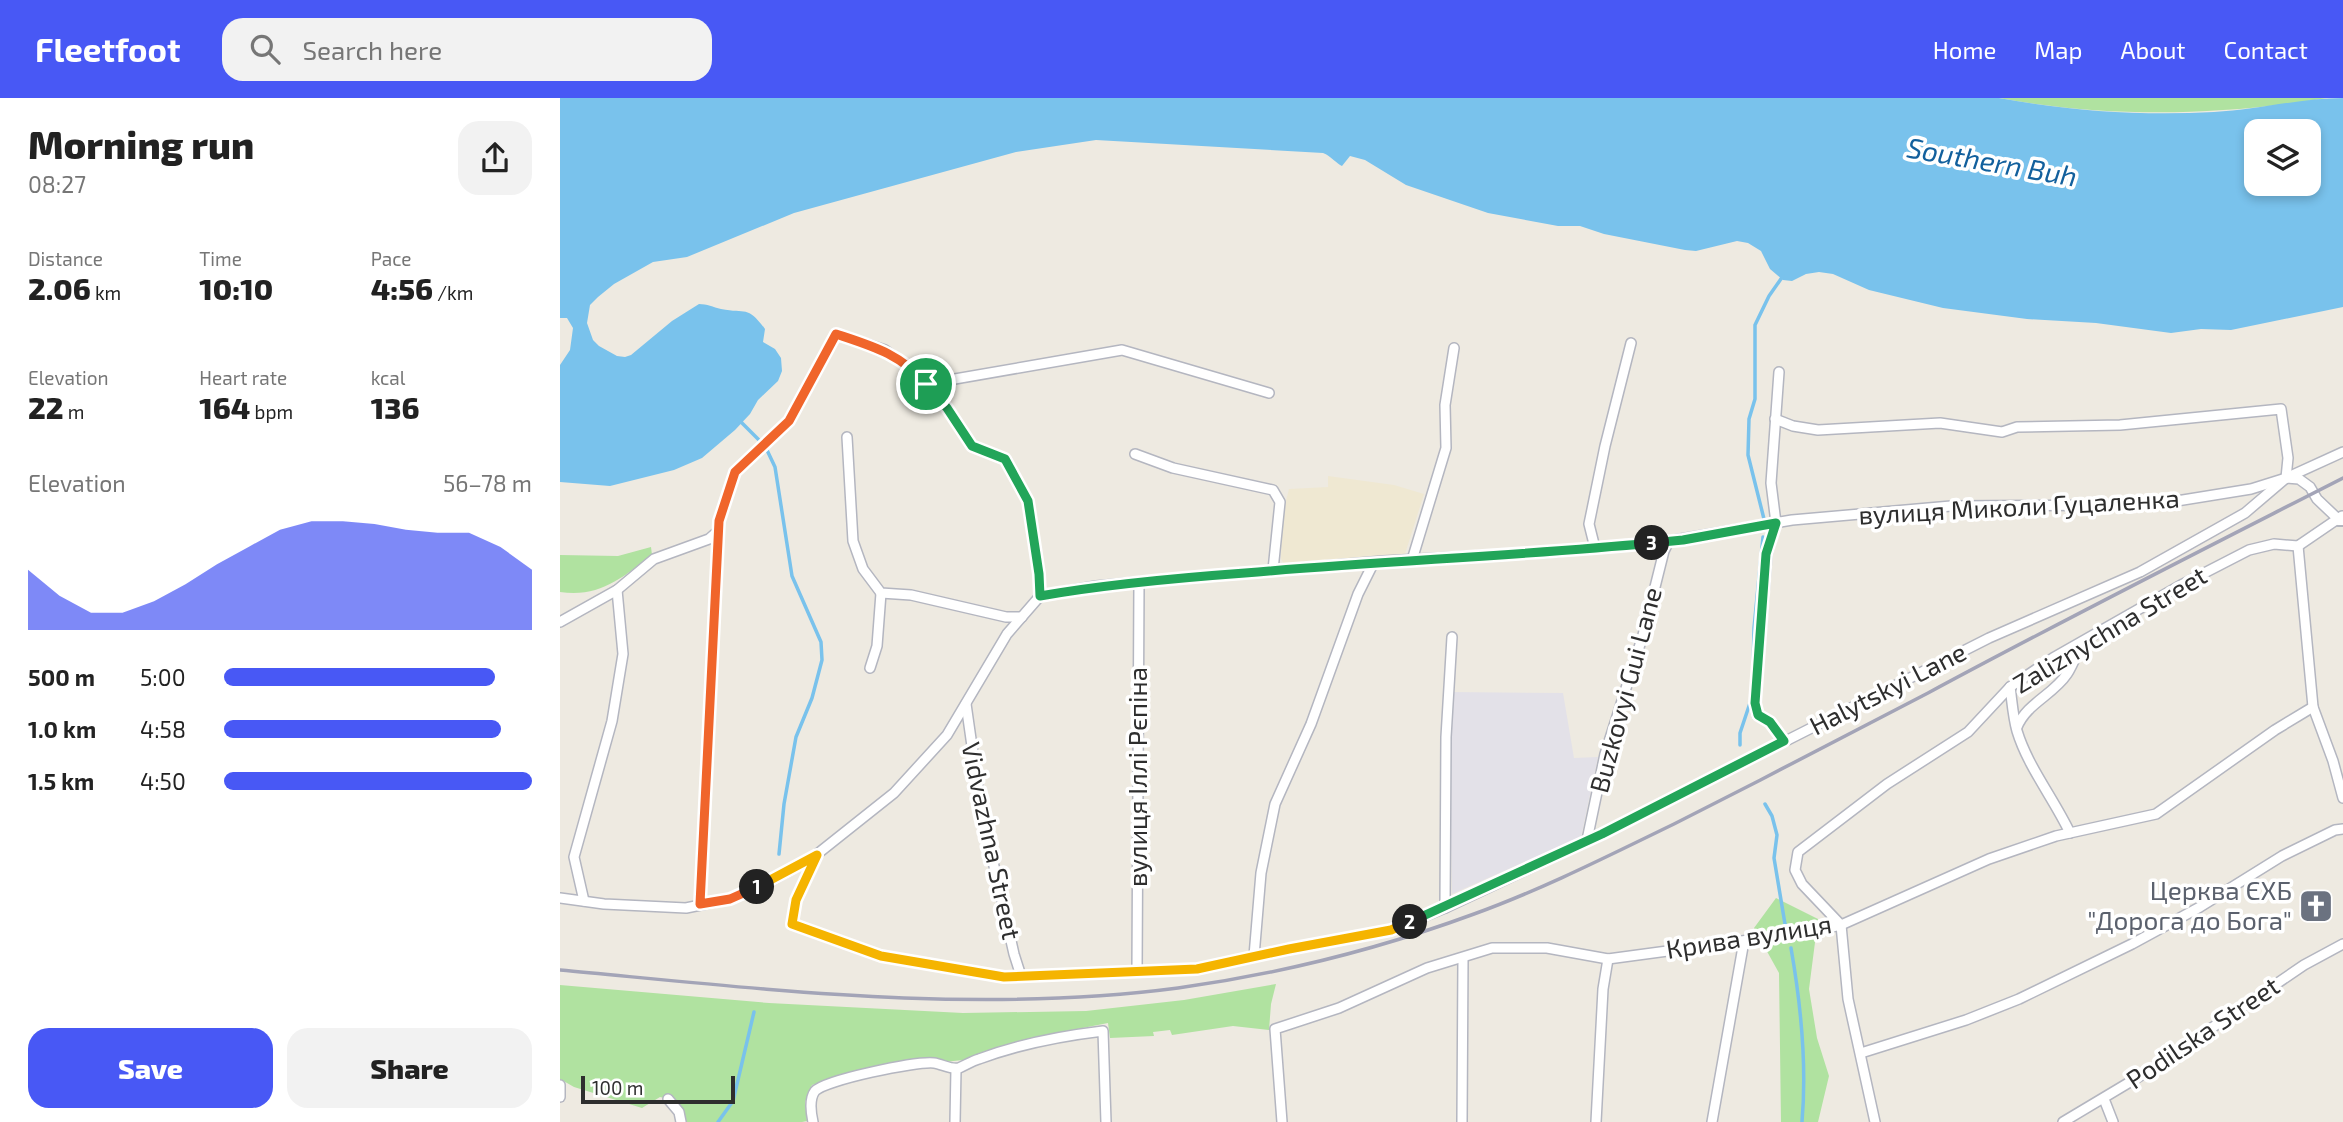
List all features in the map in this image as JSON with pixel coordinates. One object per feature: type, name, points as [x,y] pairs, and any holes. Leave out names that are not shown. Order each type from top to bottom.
[{"type":"street","points":[[560,898],[686,908],[730,899],[759,887],[817,855],[894,793],[947,735],[1007,634],[1040,596],[1028,501],[1005,459],[972,446],[947,408],[919,376],[885,350],[836,334],[789,421],[735,472],[717,532],[700,904]]},
{"type":"street","points":[[1595,548],[1589,524],[1631,342]]},
{"type":"street","points":[[1412,560],[1446,448],[1445,405],[1454,348]]},
{"type":"street","points":[[926,384],[1122,350],[1269,393]]},
{"type":"street","points":[[1779,372],[1771,483],[1776,523],[1766,554],[1755,703],[1758,715],[1770,722],[1784,741]]},
{"type":"street","points":[[1775,419],[1793,426],[1818,430],[1940,423],[2002,432],[2017,427],[2120,425],[2281,409],[2288,458],[2286,478]]},
{"type":"street","points":[[847,437],[853,541],[863,569],[881,593],[877,646],[870,668]]},
{"type":"street","points":[[2286,478],[2343,452]]},
{"type":"street","points":[[1135,454],[1172,468],[1273,489],[1280,502],[1273,570]]},
{"type":"street","points":[[2286,478],[2299,479],[2310,487],[2317,499],[2341,518],[2298,546],[2313,706],[2343,798]]},
{"type":"street","name":"вулиця Миколи Гуцаленка","points":[[1040,596],[1096,586],[1273,570],[1669,541],[1776,523],[1951,506],[2152,505],[2251,489],[2286,478]]},
{"type":"street","name":"Halytskyi Lane","points":[[817,855],[796,900],[792,924],[881,956],[1004,977],[1197,969],[1391,930],[1445,908],[1587,841],[1989,638],[2140,572],[2245,513],[2286,478]]},
{"type":"street","points":[[560,622],[617,590],[654,559],[709,539],[717,532]]},
{"type":"street","name":"Buzkovyi Gui Lane","points":[[1587,841],[1605,754],[1643,635],[1664,551],[1669,541]]},
{"type":"street","name":"Zaliznychna Street","points":[[1841,925],[1802,884],[1795,870],[1798,852],[1887,784],[1968,732],[2010,687],[2053,659],[2183,584],[2249,550],[2274,544],[2298,546]]},
{"type":"street","points":[[1254,956],[1261,873],[1275,804],[1311,724],[1358,594],[1374,562]]},
{"type":"street","name":"вулиця Іллі Рєпіна","points":[[1138,972],[1139,582]]},
{"type":"street","points":[[584,901],[574,857],[617,694],[623,654],[617,590]]},
{"type":"street","points":[[881,593],[911,595],[1006,617],[1022,617]]},
{"type":"street","points":[[1445,908],[1446,737],[1452,637]]},
{"type":"street","points":[[2016,729],[2022,715],[2055,688],[2067,674],[2083,643]]},
{"type":"street","points":[[2010,687],[2016,729],[2070,833]]},
{"type":"street","name":"Vidvazhna Street","points":[[966,704],[981,809],[1021,976]]},
{"type":"street","name":"Крива вулиця","points":[[1282,1122],[1275,1029],[1339,1008],[1427,968],[1492,948],[1547,948],[1608,959],[1809,932],[1841,925],[1989,859],[2070,833],[2156,814],[2313,706]]},
{"type":"street","points":[[1861,1053],[1966,1020],[2020,999],[2190,912],[2282,856],[2343,829]]},
{"type":"street","points":[[1841,925],[1848,999],[1875,1122]]},
{"type":"street","points":[[1712,1122],[1744,941]]},
{"type":"street","name":"Podilska Street","points":[[2063,1122],[2104,1099],[2252,998],[2343,944]]},
{"type":"street","points":[[1462,1122],[1463,958]]},
{"type":"street","points":[[1596,1122],[1603,989],[1608,959]]},
{"type":"street","points":[[812,1118],[811,1097],[817,1089],[829,1084],[899,1066],[933,1063],[956,1069],[1028,1044],[1065,1035],[1103,1031],[1106,1122]]},
{"type":"street","points":[[955,1122],[956,1069]]},
{"type":"street","points":[[560,1085],[560,1097]]},
{"type":"street","points":[[668,1099],[679,1111],[681,1122]]},
{"type":"street","points":[[2104,1099],[2113,1122]]},
{"type":"shaded area","points":[[1328,476],[1394,485],[1424,494],[1405,554],[1284,564],[1281,559],[1282,516],[1289,489],[1328,487]]},
{"type":"shaded area","points":[[1448,692],[1563,693],[1574,758],[1598,757],[1581,837],[1452,894]]},
{"type":"green space","points":[[1999,98],[2327,98],[2204,111],[2122,112]]},
{"type":"green space","points":[[651,547],[652,555],[609,584],[587,592],[560,592],[560,555],[618,556]]},
{"type":"green space","points":[[1776,898],[1818,919],[1809,989],[1817,1038],[1829,1076],[1818,1122],[1781,1122],[1779,973],[1754,928]]},
{"type":"green space","points":[[1276,984],[1269,1030],[1233,1026],[1172,1035],[1170,1030],[1153,1032],[1154,1036],[1110,1038],[1108,1023],[1052,1034],[963,1060],[911,1060],[862,1070],[812,1085],[805,1102],[807,1121],[802,1122],[685,1122],[668,1099],[660,1097],[642,1108],[574,1087],[560,1079],[560,985],[769,1003],[963,1013],[1086,1011],[1184,1000]]},
{"type":"water","name":"Southern Buh","points":[[560,98],[1999,98],[2079,109],[2187,113],[2230,111],[2343,98],[2343,307],[2231,330],[2201,329],[2171,333],[1943,308],[1869,290],[1833,274],[1819,272],[1806,274],[1792,281],[1783,280],[1770,269],[1761,251],[1748,243],[1737,241],[1696,251],[1685,250],[1604,234],[1580,226],[1558,226],[1488,213],[1406,185],[1365,160],[1350,156],[1342,166],[1323,153],[1096,140],[1016,152],[794,213],[687,257],[653,262],[614,284],[590,305],[587,323],[593,340],[617,356],[631,355],[672,321],[699,304],[750,313],[765,329],[763,342],[775,349],[781,358],[782,371],[778,381],[758,400],[750,414],[735,430],[702,458],[674,470],[610,486],[560,482],[560,365],[570,350],[573,328],[567,318],[560,318]]},
{"type":"waterway","points":[[1764,519],[1748,455],[1749,419],[1755,399],[1755,325],[1769,296],[1783,276]]},
{"type":"waterway","points":[[739,420],[762,443]]},
{"type":"waterway","points":[[766,448],[775,467],[792,576],[821,642],[822,660],[812,698],[796,737],[784,804],[779,854]]},
{"type":"waterway","points":[[1753,675],[1754,628],[1763,537]]},
{"type":"waterway","points":[[1740,745],[1740,733],[1751,700]]},
{"type":"waterway","points":[[1765,804],[1772,816],[1777,835],[1774,858],[1785,924]]},
{"type":"waterway","points":[[1791,948],[1802,1035],[1802,1122]]},
{"type":"waterway","points":[[718,1122],[733,1101],[754,1012]]},
{"type":"railway","points":[[560,970],[869,996],[1024,999],[1101,996],[1178,988],[1291,968],[1365,949],[1438,927],[1500,904],[1625,848],[2343,478]]},
{"type":"place","name":"Церква ЄХБ \"Дорога до Бога\"","points":[[2316,906]]},
{"type":"route","points":[[836,334],[885,350],[926,384],[947,408],[972,446],[1005,459],[1028,501],[1040,596],[1139,582],[1383,561],[1551,552],[1683,540],[1776,523],[1766,554],[1755,703],[1758,715],[1770,722],[1784,741],[1587,841],[1445,908],[1391,930],[1197,969],[1004,977],[881,956],[792,924],[796,900],[817,855],[759,887],[730,899],[700,904],[717,532],[735,472],[789,421],[836,334]]}]
